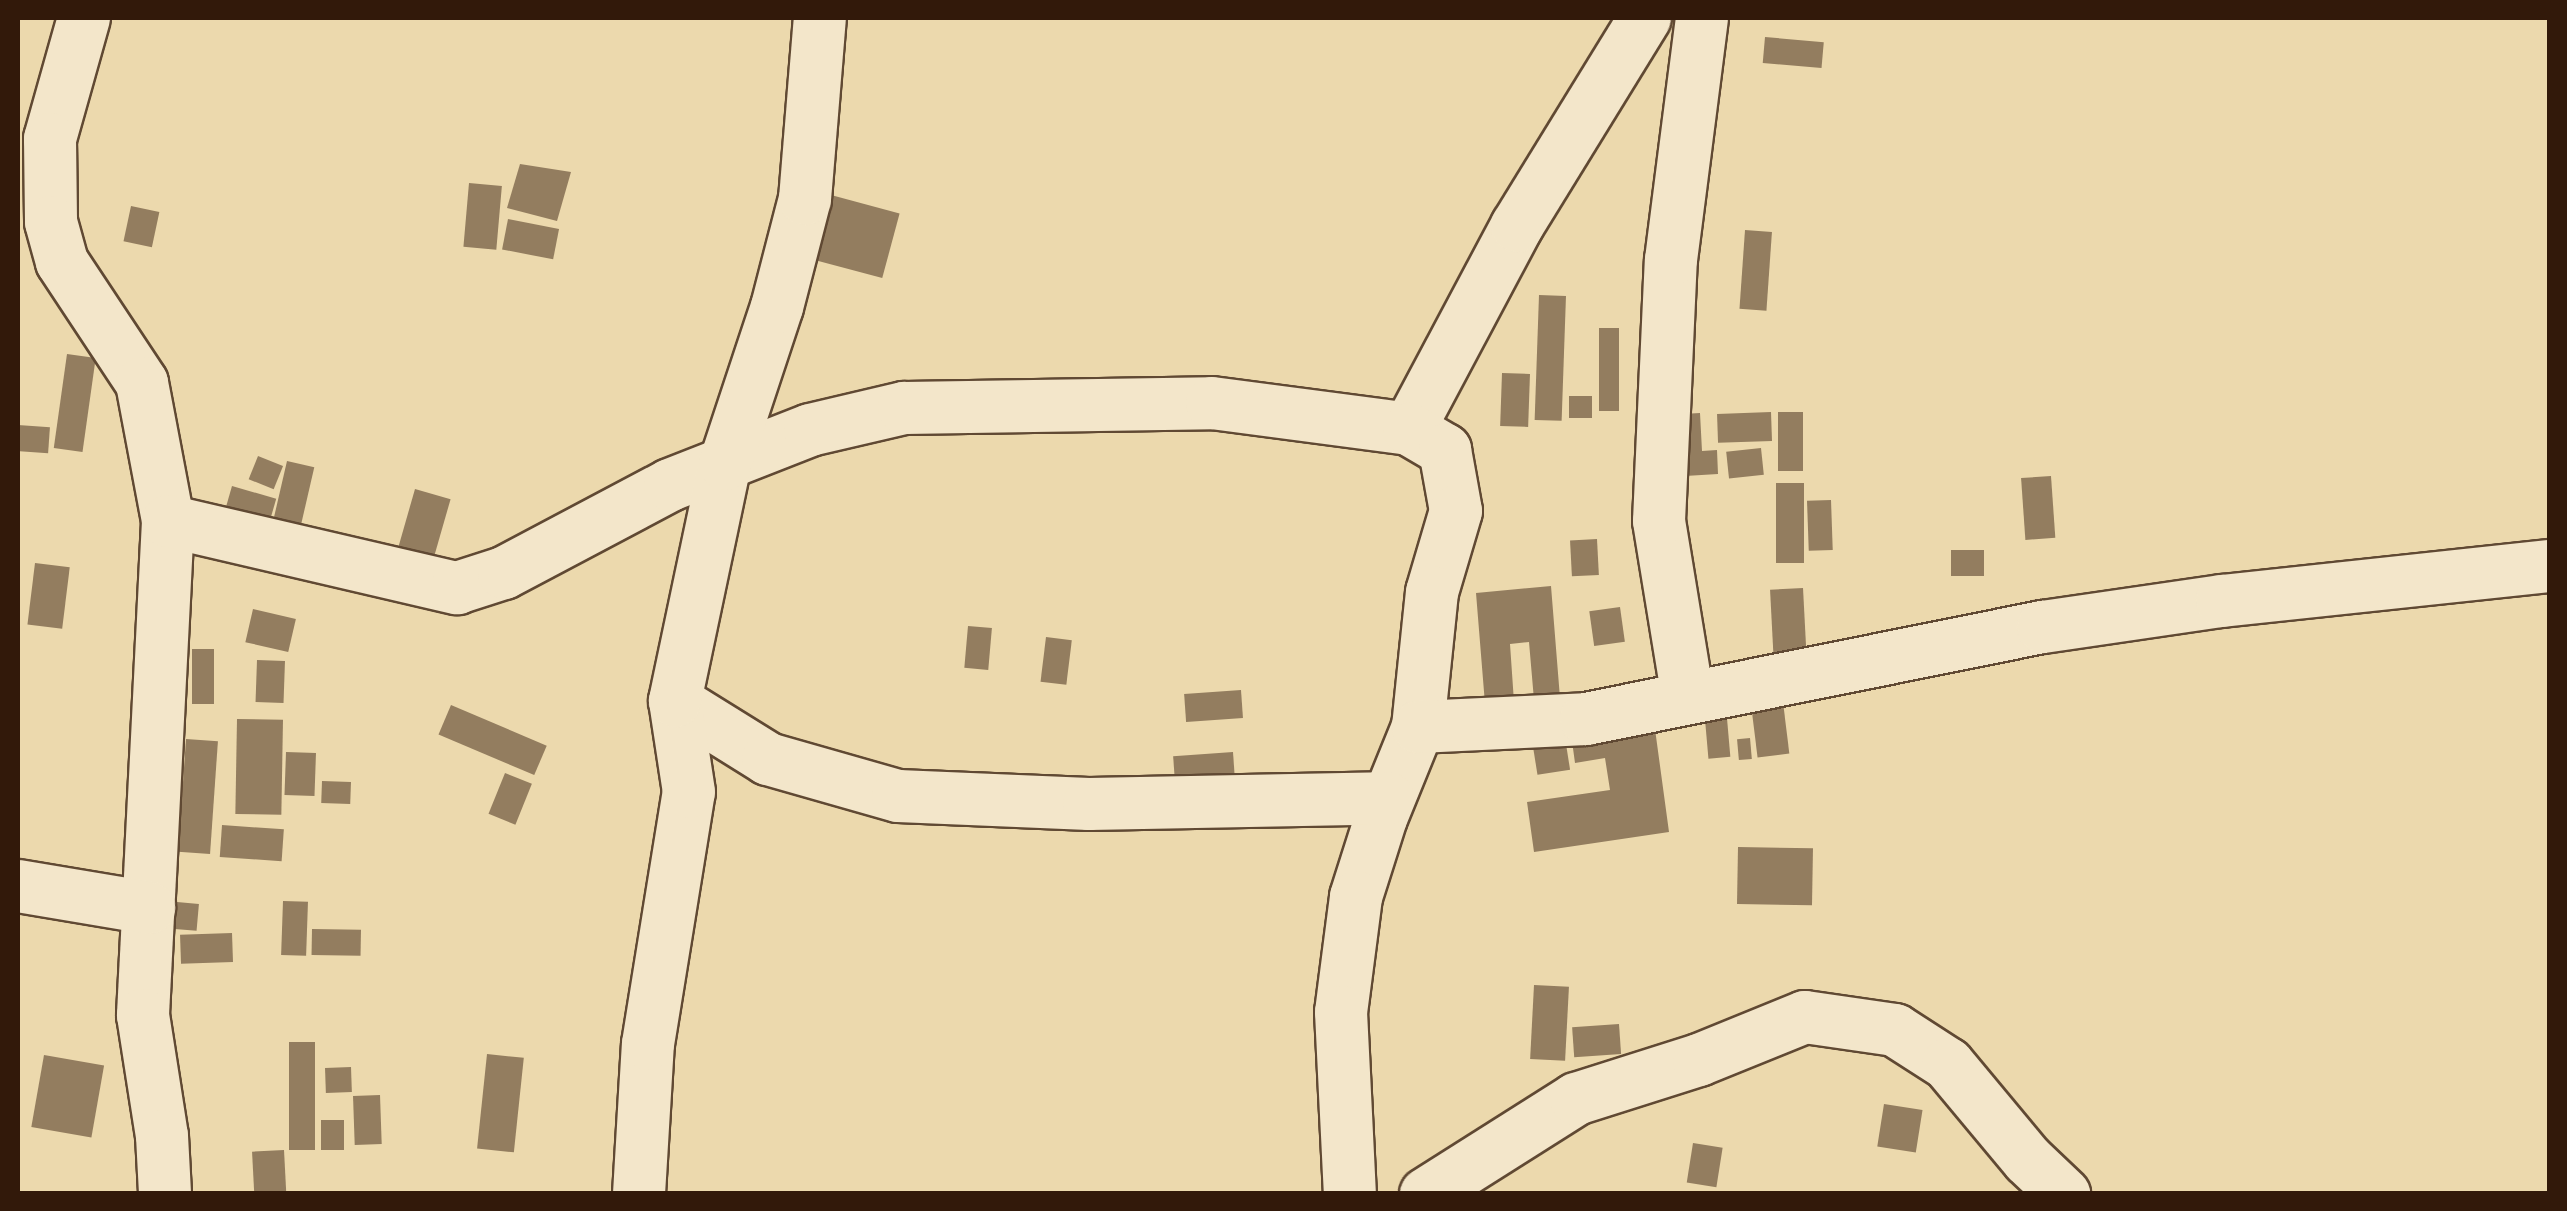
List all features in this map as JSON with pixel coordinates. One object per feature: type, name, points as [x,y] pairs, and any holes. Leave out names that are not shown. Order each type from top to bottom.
[{"type":"street","points":[[84,18],[50,139],[51,222],[62,262],[142,383],[168,521],[143,1015],[162,1136],[165,1194]]},
{"type":"street","points":[[638,1194],[648,1044],[689,792],[675,701],[724,464],[777,307],[805,199],[820,18]]},
{"type":"street","points":[[1409,429],[1517,226],[1644,18]]},
{"type":"street","points":[[1688,698],[1659,521],[1671,260],[1702,18]]},
{"type":"street","points":[[168,521],[457,588],[504,574],[670,485],[810,430],[904,408],[1212,403],[1409,429],[1445,450],[1456,512],[1432,592],[1418,728],[1388,798],[1356,897],[1341,1012],[1350,1194]]},
{"type":"street","points":[[1418,728],[1586,719],[2044,627],[2222,601],[2550,566]]},
{"type":"street","points":[[675,701],[768,760],[898,796],[1089,804],[1388,798]]},
{"type":"street","points":[[18,886],[149,908]]},
{"type":"street","points":[[1426,1194],[1576,1099],[1699,1060],[1805,1017],[1894,1030],[1948,1064],[2028,1160],[2064,1194]]},
{"type":"building","points":[[1765,37],[1824,42],[1822,68],[1763,63]]},
{"type":"building","points":[[520,164],[571,172],[557,221],[507,208]]},
{"type":"building","points":[[469,183],[502,186],[496,250],[463,247]]},
{"type":"building","points":[[831,195],[900,213],[882,278],[814,260]]},
{"type":"building","points":[[131,206],[159,212],[152,247],[124,241]]},
{"type":"building","points":[[508,219],[559,229],[553,259],[502,249]]},
{"type":"building","points":[[1745,230],[1772,232],[1766,311],[1739,309]]},
{"type":"building","points":[[1539,295],[1566,296],[1562,421],[1535,420]]},
{"type":"building","points":[[1599,328],[1619,328],[1619,411],[1599,411]]},
{"type":"building","points":[[67,354],[96,358],[82,452],[54,448]]},
{"type":"building","points":[[1502,373],[1530,374],[1528,427],[1500,426]]},
{"type":"building","points":[[1569,396],[1592,396],[1592,418],[1569,418]]},
{"type":"building","points":[[1771,412],[1772,441],[1718,443],[1717,414]]},
{"type":"building","points":[[1778,412],[1803,412],[1803,471],[1778,471]]},
{"type":"building","points":[[1700,413],[1702,451],[1717,450],[1718,474],[1685,476],[1682,414]]},
{"type":"building","points":[[18,425],[50,427],[48,453],[18,451]]},
{"type":"building","points":[[1761,448],[1764,475],[1729,479],[1726,452]]},
{"type":"building","points":[[258,456],[283,466],[274,489],[249,479]]},
{"type":"building","points":[[287,461],[314,467],[300,531],[272,524]]},
{"type":"building","points":[[2051,476],[2055,538],[2025,540],[2021,478]]},
{"type":"building","points":[[1776,483],[1804,483],[1804,563],[1776,563]]},
{"type":"building","points":[[232,486],[276,499],[269,525],[225,512]]},
{"type":"building","points":[[415,489],[451,499],[434,558],[398,548]]},
{"type":"building","points":[[1831,500],[1833,550],[1809,551],[1807,501]]},
{"type":"building","points":[[1597,539],[1599,575],[1572,576],[1570,540]]},
{"type":"building","points":[[1951,550],[1984,550],[1984,576],[1951,576]]},
{"type":"building","points":[[35,563],[70,567],[62,629],[27,625]]},
{"type":"building","points":[[1551,586],[1560,698],[1534,700],[1529,642],[1510,644],[1514,702],[1485,704],[1476,593]]},
{"type":"building","points":[[1803,588],[1806,653],[1773,655],[1770,590]]},
{"type":"building","points":[[1620,607],[1625,642],[1594,646],[1589,611]]},
{"type":"building","points":[[253,609],[296,619],[288,652],[245,642]]},
{"type":"building","points":[[968,626],[992,628],[988,670],[964,668]]},
{"type":"building","points":[[1046,637],[1072,640],[1066,685],[1041,682]]},
{"type":"building","points":[[192,649],[214,649],[214,704],[192,704]]},
{"type":"building","points":[[257,660],[285,661],[284,703],[256,702]]},
{"type":"building","points":[[1241,690],[1243,718],[1186,722],[1184,694]]},
{"type":"building","points":[[1783,702],[1789,754],[1758,758],[1751,706]]},
{"type":"building","points":[[451,705],[547,746],[534,775],[438,734]]},
{"type":"building","points":[[1726,707],[1730,757],[1708,759],[1704,709]]},
{"type":"building","points":[[237,719],[283,720],[281,815],[235,814]]},
{"type":"building","points":[[1655,729],[1669,832],[1534,852],[1527,802],[1610,790],[1605,758],[1575,763],[1572,741]]},
{"type":"building","points":[[1750,738],[1752,759],[1739,760],[1737,739]]},
{"type":"building","points":[[186,739],[218,741],[210,854],[178,852]]},
{"type":"building","points":[[1566,744],[1570,770],[1537,775],[1533,749]]},
{"type":"building","points":[[286,752],[316,753],[314,796],[284,795]]},
{"type":"building","points":[[1233,752],[1235,779],[1175,783],[1173,756]]},
{"type":"building","points":[[505,773],[532,784],[515,825],[489,814]]},
{"type":"building","points":[[322,781],[351,782],[350,804],[321,803]]},
{"type":"building","points":[[222,825],[284,829],[282,861],[220,857]]},
{"type":"building","points":[[1738,847],[1813,848],[1812,905],[1737,904]]},
{"type":"building","points":[[283,901],[308,902],[306,956],[281,955]]},
{"type":"building","points":[[177,902],[199,904],[197,931],[175,929]]},
{"type":"building","points":[[312,929],[361,930],[361,956],[312,955]]},
{"type":"building","points":[[232,933],[233,962],[181,964],[180,935]]},
{"type":"building","points":[[1534,985],[1569,987],[1565,1061],[1530,1059]]},
{"type":"building","points":[[1619,1024],[1621,1054],[1574,1057],[1572,1027]]},
{"type":"building","points":[[289,1042],[315,1042],[315,1150],[289,1150]]},
{"type":"building","points":[[487,1054],[524,1058],[514,1152],[477,1148]]},
{"type":"building","points":[[44,1055],[104,1066],[91,1137],[31,1127]]},
{"type":"building","points":[[351,1067],[352,1092],[326,1093],[325,1068]]},
{"type":"building","points":[[380,1095],[382,1144],[355,1145],[353,1096]]},
{"type":"building","points":[[1884,1104],[1923,1110],[1916,1153],[1877,1146]]},
{"type":"building","points":[[321,1120],[344,1120],[344,1150],[321,1150]]},
{"type":"building","points":[[1693,1143],[1723,1148],[1716,1187],[1687,1183]]},
{"type":"building","points":[[284,1150],[286,1194],[254,1194],[252,1152]]}]
